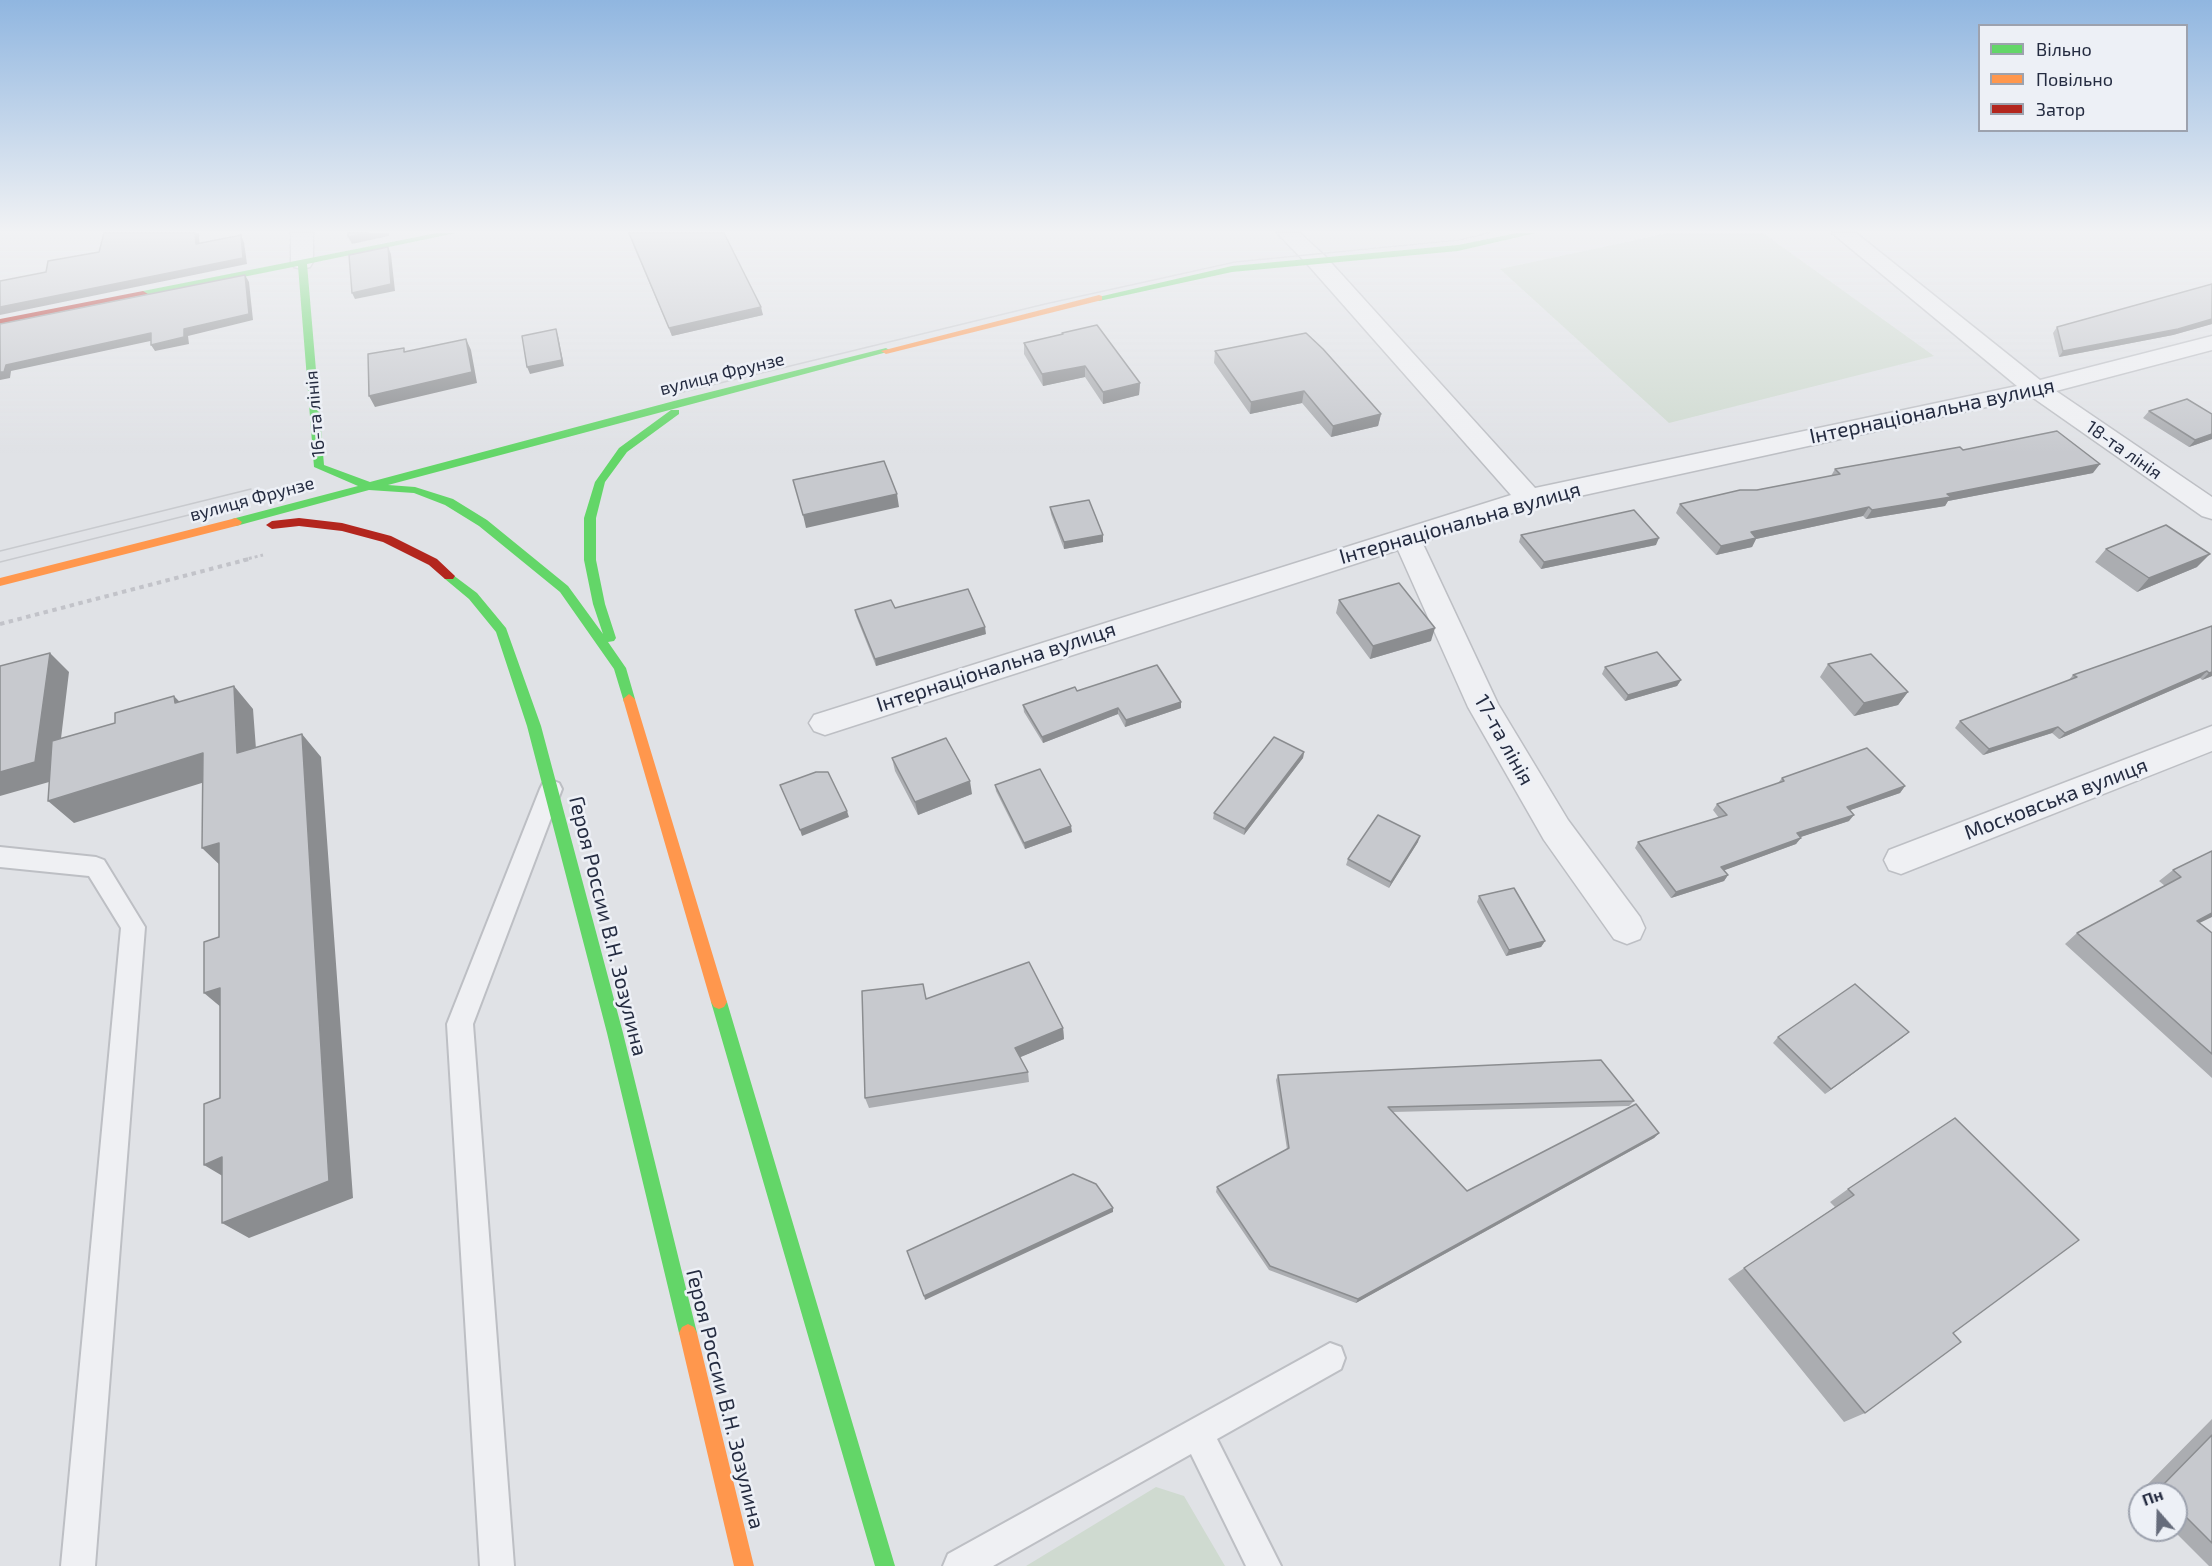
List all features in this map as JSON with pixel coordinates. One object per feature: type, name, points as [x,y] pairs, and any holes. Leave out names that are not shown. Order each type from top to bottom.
[{"type":"main road","points":[[0,322],[80,306]]},
{"type":"main road","name":"16-та лінія","points":[[306,306],[319,467],[372,487]]},
{"type":"main road","name":"вулиця Фрунзе","points":[[0,582],[1062,306]]},
{"type":"main road","points":[[694,400],[623,450],[600,482],[590,518],[590,560],[599,604],[620,668],[885,1566]]},
{"type":"main road","points":[[372,487],[415,490],[449,502],[483,524],[564,589],[620,668]]},
{"type":"main road","name":"Героя России В.Н. Зозулина","points":[[198,531],[299,522],[342,527],[387,539],[433,562],[473,596],[502,631],[534,726],[615,1034],[744,1566]]},
{"type":"street","points":[[1357,306],[1529,498]]},
{"type":"street","name":"18-та лінія","points":[[1933,306],[2036,389],[2212,510]]},
{"type":"street","name":"Інтернаціональна вулиця","points":[[825,723],[1529,498],[2036,389],[2212,343]]},
{"type":"street","name":"17-та лінія","points":[[1406,537],[1484,707],[1556,830],[1627,928]]},
{"type":"street","name":"Московська вулиця","points":[[1900,860],[2212,738]]},
{"type":"lane","points":[[496,1566],[460,1024],[551,789]]},
{"type":"lane","points":[[0,857],[96,867],[133,927],[78,1566]]},
{"type":"lane","points":[[960,1566],[1330,1358]]},
{"type":"lane","points":[[1197,1433],[1264,1566]]},
{"type":"path","points":[[0,624],[267,554]]},
{"type":"shaded area","points":[[1541,306],[1865,306],[1934,356],[1669,423]]},
{"type":"shaded area","points":[[1156,1487],[1184,1496],[1225,1566],[1026,1566]]},
{"type":"building","points":[[90,306],[248,306],[249,314],[184,329],[184,337],[151,345],[151,333],[6,365],[4,372],[0,372],[0,324]]},
{"type":"building","points":[[660,306],[761,307],[669,328]]},
{"type":"building","points":[[2132,306],[2212,306],[2212,319],[2178,329],[2063,351],[2057,327]]},
{"type":"building","points":[[1097,325],[1140,383],[1103,392],[1085,366],[1042,374],[1024,343],[1062,333]]},
{"type":"building","points":[[556,329],[562,360],[527,367],[522,336]]},
{"type":"building","points":[[1306,333],[1381,414],[1333,426],[1304,391],[1251,402],[1215,351]]},
{"type":"building","points":[[466,339],[472,372],[369,396],[368,354],[404,348],[404,352]]},
{"type":"building","points":[[2187,399],[2212,414],[2212,434],[2195,440],[2149,411]]},
{"type":"building","points":[[2057,431],[2100,464],[1947,494],[1951,497],[1872,510],[1869,507],[1751,532],[1756,538],[1721,546],[1680,504],[1740,490],[1757,490],[1840,474],[1835,469],[1960,447],[1963,450]]},
{"type":"building","points":[[884,461],[897,494],[803,515],[793,480]]},
{"type":"building","points":[[1089,500],[1103,535],[1064,542],[1050,507]]},
{"type":"building","points":[[1634,510],[1659,538],[1544,562],[1521,535]]},
{"type":"building","points":[[2166,525],[2210,554],[2149,578],[2106,549]]},
{"type":"building","points":[[1399,583],[1435,628],[1373,646],[1339,600]]},
{"type":"building","points":[[968,589],[985,627],[875,659],[855,610],[891,600],[895,608]]},
{"type":"building","points":[[2212,626],[2212,672],[2207,671],[2065,733],[2058,727],[1989,749],[1960,721],[2077,677],[2073,675]]},
{"type":"building","points":[[1657,652],[1681,680],[1628,695],[1605,667]]},
{"type":"building","points":[[50,653],[35,762],[0,772],[0,666]]},
{"type":"building","points":[[1871,654],[1908,692],[1864,703],[1828,664]]},
{"type":"building","points":[[1157,665],[1181,702],[1126,720],[1118,708],[1042,737],[1023,705],[1075,687],[1077,691]]},
{"type":"building","points":[[234,686],[237,753],[302,734],[329,1181],[222,1223],[222,1157],[204,1165],[204,1104],[220,1098],[220,988],[204,993],[204,942],[219,937],[219,843],[202,848],[203,753],[48,801],[52,741],[115,723],[115,713],[174,696],[175,703]]},
{"type":"building","points":[[1274,737],[1304,752],[1245,829],[1214,813]]},
{"type":"building","points":[[946,738],[970,781],[915,802],[892,758]]},
{"type":"building","points":[[1867,748],[1905,786],[1847,807],[1854,815],[1797,833],[1801,838],[1721,867],[1728,875],[1676,892],[1638,842],[1727,815],[1717,804],[1784,781],[1782,778]]},
{"type":"building","points":[[1040,769],[1071,826],[1024,843],[995,785]]},
{"type":"building","points":[[816,772],[828,772],[847,811],[800,830],[780,785]]},
{"type":"building","points":[[1378,815],[1420,836],[1391,882],[1348,859]]},
{"type":"building","points":[[2212,851],[2212,913],[2197,921],[2212,933],[2212,1054],[2077,933],[2181,877],[2173,870]]},
{"type":"building","points":[[1514,888],[1545,941],[1509,950],[1479,896]]},
{"type":"building","points":[[1029,962],[1063,1028],[1015,1048],[1028,1072],[865,1098],[862,991],[923,984],[926,999]]},
{"type":"building","points":[[1855,984],[1909,1032],[1831,1089],[1778,1037]]},
{"type":"building","points":[[1601,1060],[1634,1101],[1388,1107],[1467,1191],[1636,1104],[1659,1133],[1358,1299],[1270,1266],[1217,1187],[1289,1148],[1278,1075]]},
{"type":"building","points":[[1955,1118],[2079,1240],[1953,1333],[1961,1342],[1865,1413],[1744,1268],[1854,1195],[1848,1189]]},
{"type":"building","points":[[1073,1174],[1096,1184],[1113,1208],[924,1296],[907,1251]]},
{"type":"building","points":[[2212,1435],[2212,1543],[2188,1519],[2188,1482],[2166,1482]]},
{"type":"tram line","points":[[679,393],[1036,306]]},
{"type":"tram line","points":[[673,385],[749,367]]},
{"type":"tram line","points":[[0,551],[251,489]]},
{"type":"tram line","points":[[0,562],[249,500]]},
{"type":"traffic: fast","points":[[306,306],[319,467],[372,487],[415,490],[449,502],[483,523],[564,589],[620,668],[629,699]]},
{"type":"traffic: fast","points":[[236,522],[678,403],[886,351]]},
{"type":"traffic: fast","points":[[610,638],[599,604],[590,560],[590,518],[600,482],[623,450],[675,412]]},
{"type":"traffic: fast","points":[[449,576],[473,596],[502,631],[534,726],[615,1033],[688,1333]]},
{"type":"traffic: fast","points":[[719,1002],[885,1566]]},
{"type":"traffic: slow","points":[[886,351],[1067,306]]},
{"type":"traffic: slow","points":[[0,582],[236,522]]},
{"type":"traffic: slow","points":[[629,699],[719,1002]]},
{"type":"traffic: slow","points":[[688,1333],[744,1566]]},
{"type":"traffic: jam","points":[[0,322],[81,306]]},
{"type":"traffic: jam","points":[[272,525],[299,522],[342,527],[387,539],[433,562],[449,576]]}]
